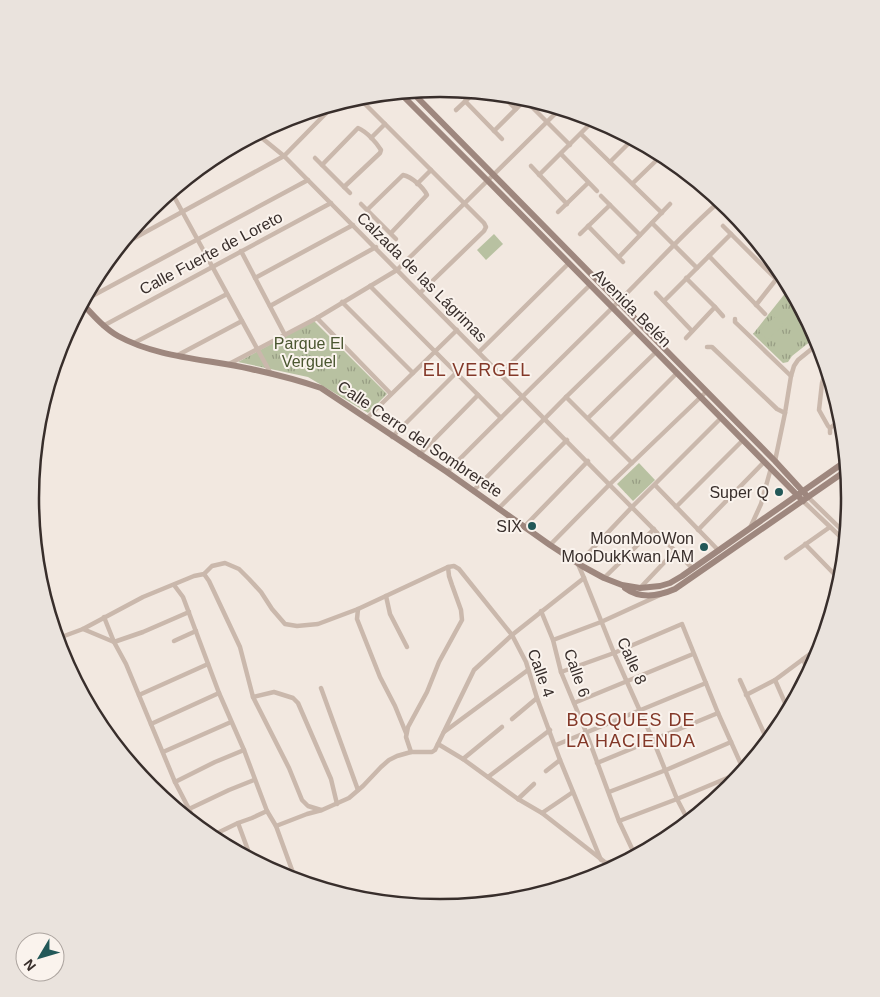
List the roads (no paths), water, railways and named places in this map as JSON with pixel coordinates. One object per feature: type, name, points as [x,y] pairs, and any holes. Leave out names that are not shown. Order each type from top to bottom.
[{"type":"main road","name":"Avenida Belén","points":[[418,98],[775,461],[800,493]]},
{"type":"main road","name":"Avenida Belén","points":[[407,99],[764,462],[806,499]]},
{"type":"main road","name":"Calle Cerro del Sombrerete","points":[[87,308],[103,326],[119,336],[154,350],[251,369],[321,388],[447,472],[578,564],[637,594],[651,596],[664,594],[675,589],[840,475]]},
{"type":"main road","name":"Calle Cerro del Sombrerete","points":[[622,586],[640,588],[670,583],[719,551],[840,466]]},
{"type":"street","points":[[456,110],[469,98]]},
{"type":"street","points":[[465,102],[502,139]]},
{"type":"street","points":[[365,104],[486,227],[420,293]]},
{"type":"street","points":[[511,104],[516,109]]},
{"type":"street","points":[[494,131],[520,105]]},
{"type":"street","points":[[536,109],[570,145]]},
{"type":"street","points":[[228,365],[317,318],[397,270],[555,114]]},
{"type":"street","points":[[135,238],[284,156],[325,115]]},
{"type":"street","points":[[371,138],[385,124]]},
{"type":"street","points":[[539,175],[588,126]]},
{"type":"street","points":[[322,165],[358,128],[371,138],[380,147],[381,151],[344,187]]},
{"type":"street","points":[[581,134],[662,213]]},
{"type":"street","name":"Calzada de las Lágrimas","points":[[263,139],[284,156],[331,202],[693,568]]},
{"type":"street","points":[[610,162],[628,144]]},
{"type":"street","points":[[561,154],[597,191]]},
{"type":"street","points":[[315,158],[350,193]]},
{"type":"street","points":[[633,183],[656,161]]},
{"type":"street","points":[[531,166],[567,204]]},
{"type":"street","points":[[417,184],[431,170]]},
{"type":"street","points":[[367,210],[404,175],[407,175],[426,192],[427,196],[390,233]]},
{"type":"street","points":[[95,295],[308,180]]},
{"type":"street","points":[[558,212],[588,183]]},
{"type":"street","points":[[601,196],[640,235]]},
{"type":"street","points":[[175,197],[271,374]]},
{"type":"street","name":"Calle Fuerte de Loreto","points":[[103,326],[331,202]]},
{"type":"street","points":[[361,204],[396,240]]},
{"type":"street","points":[[618,257],[670,204]]},
{"type":"street","points":[[580,234],[610,205]]},
{"type":"street","points":[[447,472],[714,206]]},
{"type":"street","points":[[652,223],[697,268]]},
{"type":"street","points":[[255,278],[353,225]]},
{"type":"street","points":[[588,226],[624,262]]},
{"type":"street","points":[[723,226],[775,278]]},
{"type":"street","points":[[664,301],[731,234]]},
{"type":"street","points":[[270,306],[376,247]]},
{"type":"street","points":[[241,251],[285,335]]},
{"type":"street","points":[[708,256],[765,314]]},
{"type":"street","points":[[479,352],[569,263]]},
{"type":"street","points":[[686,278],[723,316]]},
{"type":"street","points":[[756,305],[776,279]]},
{"type":"street","points":[[500,374],[590,285]]},
{"type":"street","points":[[370,286],[501,418]]},
{"type":"street","points":[[656,293],[692,331]]},
{"type":"street","points":[[134,343],[227,294]]},
{"type":"street","points":[[342,302],[413,373]]},
{"type":"street","points":[[686,338],[715,307]]},
{"type":"street","points":[[317,318],[391,394]]},
{"type":"street","points":[[735,319],[735,322],[791,376]]},
{"type":"street","points":[[178,355],[242,321]]},
{"type":"street","points":[[366,419],[457,330]]},
{"type":"street","points":[[473,491],[566,396],[635,330]]},
{"type":"street","points":[[707,347],[712,347],[777,409],[785,413]]},
{"type":"street","points":[[775,461],[794,366],[798,360],[812,348]]},
{"type":"street","points":[[588,418],[656,352]]},
{"type":"street","points":[[392,437],[456,373]]},
{"type":"street","points":[[610,440],[677,373]]},
{"type":"street","points":[[823,381],[819,410],[830,430],[835,426]]},
{"type":"street","points":[[550,545],[610,484],[706,392]]},
{"type":"street","points":[[419,455],[478,395]]},
{"type":"street","points":[[566,396],[632,463]]},
{"type":"street","points":[[578,564],[721,418]]},
{"type":"street","points":[[498,509],[566,440]]},
{"type":"street","points":[[676,507],[743,440]]},
{"type":"street","points":[[524,527],[588,461]]},
{"type":"street","points":[[698,530],[764,462]]},
{"type":"street","points":[[749,530],[761,504],[771,468]]},
{"type":"street","points":[[655,485],[719,551]]},
{"type":"street","name":"Avenida Belén","points":[[806,499],[839,536]]},
{"type":"street","name":"Avenida Belén","points":[[806,499],[840,529]]},
{"type":"street","points":[[786,558],[830,527]]},
{"type":"street","points":[[604,578],[654,529]]},
{"type":"street","points":[[806,544],[834,574]]},
{"type":"street","points":[[640,588],[676,551]]},
{"type":"street","points":[[63,636],[83,629],[143,597],[194,576],[204,574],[212,566],[225,563],[239,570],[261,592],[285,624],[297,626],[318,624],[358,609],[451,566]]},
{"type":"street","name":"Calle 8","points":[[578,564],[614,653],[686,816]]},
{"type":"street","points":[[406,734],[427,692],[439,662],[462,620],[461,610],[449,576],[451,566]]},
{"type":"street","name":"Calle 4","points":[[451,566],[459,570],[512,635],[528,670],[560,760],[601,860]]},
{"type":"street","points":[[204,574],[240,647],[253,697],[289,768],[302,800],[308,806],[322,810]]},
{"type":"street","points":[[276,826],[322,810],[349,798],[389,760],[397,756],[411,752],[432,752],[435,750],[474,670],[512,635],[584,578]]},
{"type":"street","points":[[174,585],[183,597],[219,694],[244,750],[267,811],[276,826],[292,871]]},
{"type":"street","points":[[553,640],[602,622],[664,594]]},
{"type":"street","points":[[386,596],[390,614],[407,647]]},
{"type":"street","points":[[358,609],[357,619],[380,677],[395,706],[411,752]]},
{"type":"street","name":"Calle 6","points":[[541,611],[553,640],[561,672],[586,732],[619,821],[633,850]]},
{"type":"street","points":[[83,629],[114,642],[143,632],[188,612]]},
{"type":"street","points":[[104,617],[114,642],[126,664],[175,782],[189,810],[228,790],[254,780]]},
{"type":"street","points":[[561,672],[614,653],[682,624],[741,764]]},
{"type":"street","points":[[174,641],[196,631]]},
{"type":"street","points":[[574,703],[693,654]]},
{"type":"street","points":[[746,695],[775,680],[810,655]]},
{"type":"street","points":[[803,660],[805,665]]},
{"type":"street","points":[[139,695],[208,664]]},
{"type":"street","points":[[443,733],[528,670]]},
{"type":"street","points":[[740,680],[764,734]]},
{"type":"street","points":[[775,680],[785,703]]},
{"type":"street","points":[[556,745],[706,683]]},
{"type":"street","points":[[321,688],[358,790]]},
{"type":"street","points":[[253,697],[274,692],[293,698],[298,703],[331,779],[337,804]]},
{"type":"street","points":[[151,724],[219,694]]},
{"type":"street","points":[[512,719],[537,698]]},
{"type":"street","points":[[597,763],[718,713]]},
{"type":"street","points":[[163,752],[231,722]]},
{"type":"street","points":[[463,759],[502,727]]},
{"type":"street","points":[[488,777],[550,730]]},
{"type":"street","points":[[609,792],[731,742]]},
{"type":"street","points":[[438,744],[463,759],[518,799],[542,813],[601,860],[607,863]]},
{"type":"street","points":[[175,782],[244,750]]},
{"type":"street","points":[[546,771],[560,760]]},
{"type":"street","points":[[619,821],[728,778]]},
{"type":"street","points":[[518,799],[534,784]]},
{"type":"street","points":[[542,813],[573,792]]},
{"type":"street","points":[[217,832],[267,811]]},
{"type":"street","points":[[238,823],[248,851]]},
{"type":"place","name":"Super Q","points":[[779,492]]},
{"type":"place","name":"SIX","points":[[532,526]]},
{"type":"place","name":"MoonMooWon MooDukKwan IAM","points":[[704,547]]},
{"type":"district","name":"EL VERGEL","points":[[477,370]]},
{"type":"district","name":"BOSQUES DE LA HACIENDA","points":[[631,730]]},
{"type":"park label","name":"Parque El Verguel","points":[[309,352]]}]
